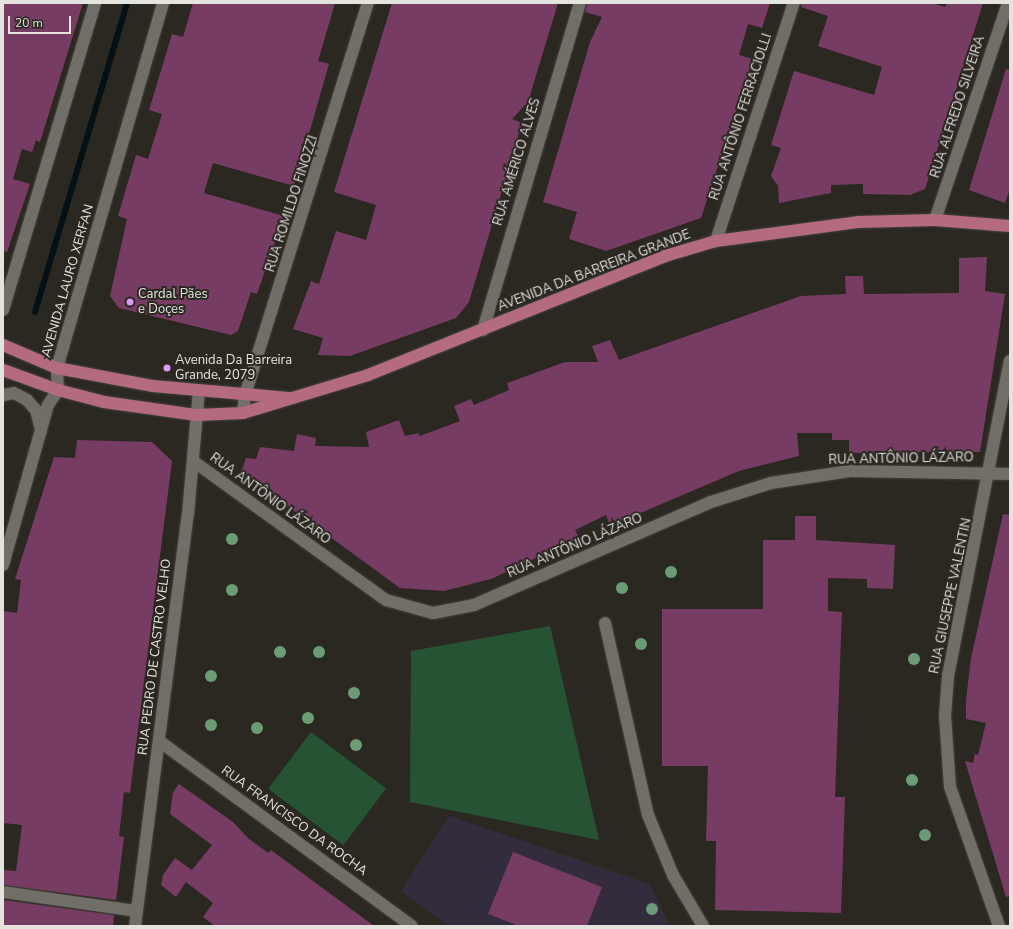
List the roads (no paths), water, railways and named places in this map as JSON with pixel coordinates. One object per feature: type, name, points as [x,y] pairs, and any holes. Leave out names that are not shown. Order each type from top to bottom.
[{"type":"main road","name":"AVENIDA DA BARREIRA GRANDE","points":[[3,370],[58,390],[104,402],[197,415],[243,413],[296,398],[483,330],[665,256],[716,241],[858,222],[935,220],[1010,226]]},
{"type":"main road","name":"AVENIDA DA BARREIRA GRANDE","points":[[3,345],[57,368],[199,391],[296,398]]},
{"type":"street","points":[[3,310],[95,3]]},
{"type":"street","name":"AVENIDA LAURO XERFAN","points":[[58,390],[57,368],[163,3]]},
{"type":"street","name":"RUA ROMILDO FINOZZI","points":[[243,413],[245,395],[368,3]]},
{"type":"street","name":"RUA AMÉRICO ALVES","points":[[483,330],[580,3]]},
{"type":"street","name":"RUA ANTÔNIO FERRACIOLLI","points":[[716,241],[794,3]]},
{"type":"street","name":"RUA ALFREDO SILVEIRA","points":[[935,220],[1008,3]]},
{"type":"street","name":"RUA GIUSEPPE VALENTIN","points":[[999,926],[950,787],[945,751],[948,676],[990,473],[1010,361]]},
{"type":"street","points":[[3,565],[48,405],[58,390]]},
{"type":"street","name":"RUA PEDRO DE CASTRO VELHO","points":[[135,926],[193,461],[199,391]]},
{"type":"street","points":[[3,395],[14,393],[27,400],[36,410],[41,431]]},
{"type":"street","name":"RUA ANTÔNIO LÁZARO","points":[[193,461],[386,600],[433,613],[474,605],[710,502],[771,483],[850,471],[1010,474]]},
{"type":"street","points":[[605,623],[648,815],[673,875],[703,926]]},
{"type":"street","name":"RUA FRANCISCO DA ROCHA","points":[[159,740],[412,926]]},
{"type":"street","points":[[3,892],[137,911]]},
{"type":"waterway","points":[[35,312],[127,3]]},
{"type":"place","name":"Cardal Pães e Doçes","points":[[130,302]]},
{"type":"place","name":"Avenida Da Barreira Grande, 2079","points":[[167,368]]}]
